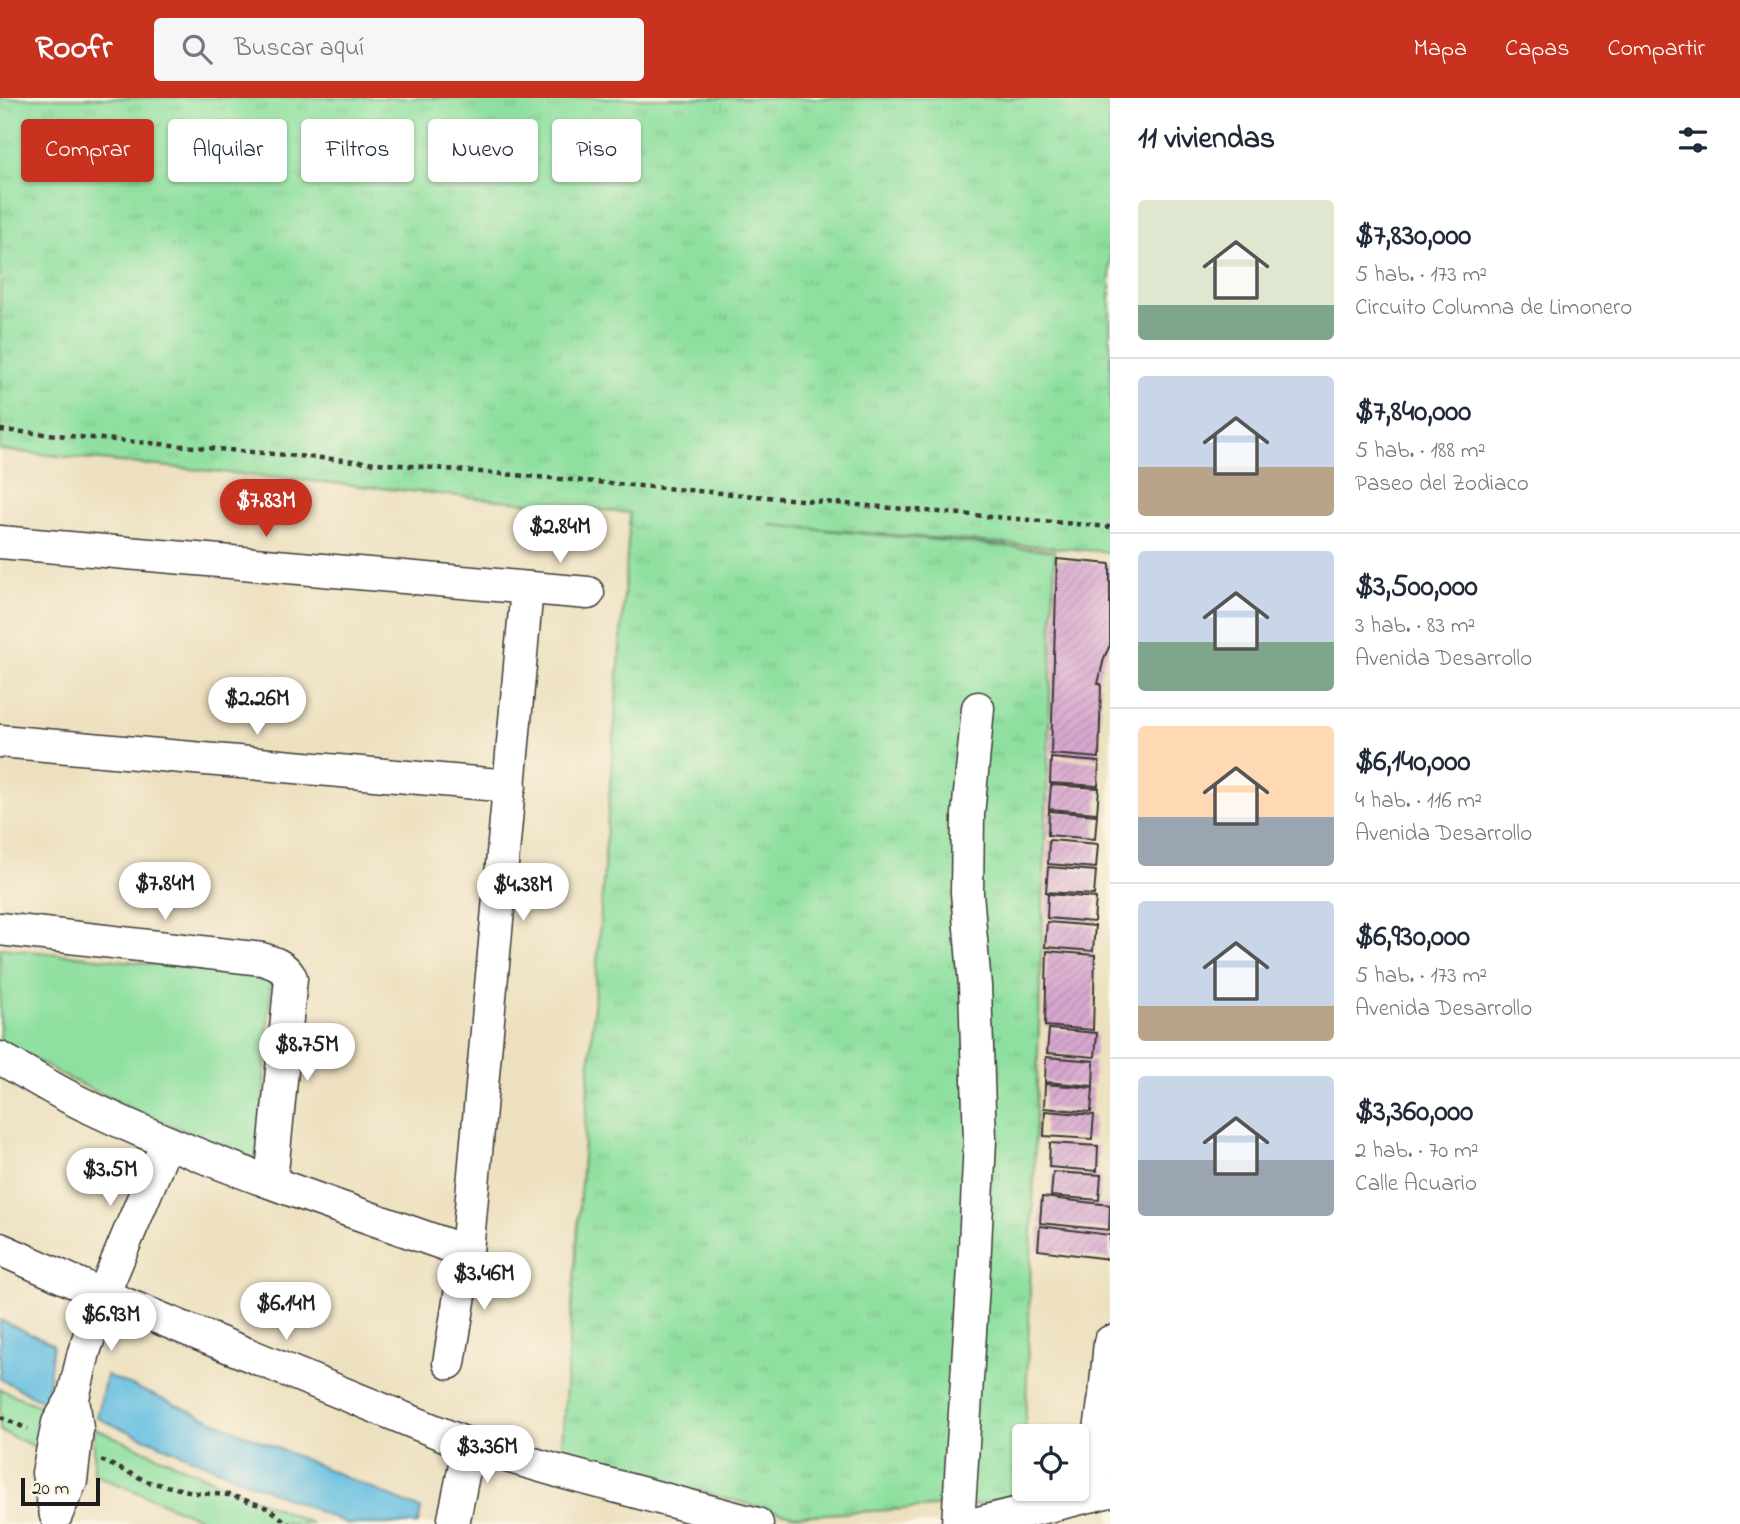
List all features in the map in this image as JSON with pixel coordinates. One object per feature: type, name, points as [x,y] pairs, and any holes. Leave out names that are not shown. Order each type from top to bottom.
[{"type":"street","points":[[0,542],[588,593]]},
{"type":"street","points":[[449,1363],[467,1252],[527,588]]},
{"type":"street","points":[[958,1524],[980,1139],[975,986],[967,893],[968,815],[978,708]]},
{"type":"street","points":[[0,741],[510,786]]},
{"type":"street","points":[[0,929],[261,959],[274,962],[287,971],[290,978],[271,1182]]},
{"type":"street","points":[[0,1058],[87,1106],[167,1142],[467,1252]]},
{"type":"street","points":[[55,1520],[48,1473],[64,1444],[58,1423],[73,1398],[84,1352],[117,1257],[167,1142]]},
{"type":"street","points":[[0,1249],[103,1295],[469,1445],[757,1524]]},
{"type":"street","points":[[974,1524],[1102,1493],[1097,1451],[1109,1352]]},
{"type":"street","points":[[453,1524],[469,1445]]},
{"type":"path","points":[[0,430],[1110,527]]},
{"type":"path","points":[[0,1417],[149,1482],[197,1493],[230,1495],[268,1508],[289,1524]]},
{"type":"green space","points":[[0,98],[1110,98],[1110,552],[768,525],[1055,551],[1025,1424],[1012,1424],[1012,1495],[982,1504],[795,1516],[561,1456],[630,513],[0,450]]},
{"type":"green space","points":[[0,948],[271,976],[259,1160],[149,1117],[64,1076],[0,1040]]},
{"type":"green space","points":[[0,1389],[46,1409],[42,1450],[0,1431]]},
{"type":"green space","points":[[94,1428],[313,1524],[213,1524],[94,1474]]},
{"type":"water","points":[[0,1320],[53,1344],[46,1403],[0,1379]]},
{"type":"water","points":[[106,1375],[421,1509],[418,1524],[348,1524],[97,1418]]},
{"type":"building","points":[[1057,559],[1110,564],[1110,645],[1098,684],[1101,684],[1099,758],[1051,754]]},
{"type":"building","points":[[1051,758],[1099,762],[1098,786],[1050,783]]},
{"type":"building","points":[[1051,785],[1099,788],[1097,813],[1049,809]]},
{"type":"building","points":[[1049,811],[1097,815],[1095,839],[1048,835]]},
{"type":"building","points":[[1049,840],[1098,844],[1096,868],[1048,864]]},
{"type":"building","points":[[1048,867],[1096,871],[1094,895],[1046,892]]},
{"type":"building","points":[[1048,894],[1096,898],[1094,922],[1047,918]]},
{"type":"building","points":[[1047,922],[1095,926],[1093,951],[1045,947]]},
{"type":"building","points":[[1047,951],[1095,955],[1093,1030],[1045,1026]]},
{"type":"building","points":[[1049,1029],[1097,1033],[1095,1057],[1047,1053]]},
{"type":"building","points":[[1046,1057],[1094,1061],[1093,1086],[1045,1082]]},
{"type":"building","points":[[1045,1084],[1093,1088],[1091,1112],[1044,1108]]},
{"type":"building","points":[[1045,1111],[1094,1115],[1092,1139],[1044,1136]]},
{"type":"building","points":[[1050,1143],[1098,1146],[1097,1171],[1049,1167]]},
{"type":"building","points":[[1053,1172],[1101,1175],[1099,1200],[1051,1196]]},
{"type":"building","points":[[1042,1197],[1110,1205],[1109,1230],[1040,1223]]},
{"type":"building","points":[[1040,1226],[1110,1235],[1109,1259],[1038,1250]]}]
